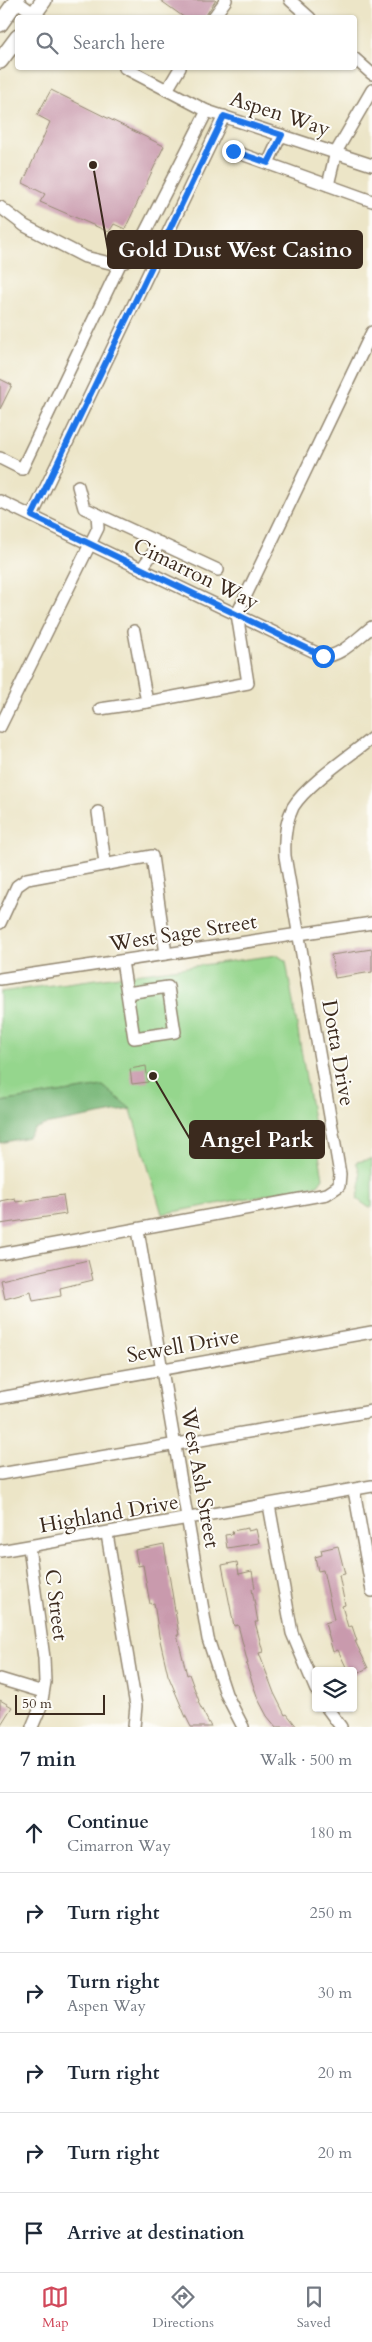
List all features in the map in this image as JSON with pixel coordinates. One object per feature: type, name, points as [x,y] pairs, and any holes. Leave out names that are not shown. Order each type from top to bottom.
[{"type":"main road","points":[[0,24],[16,0]]},
{"type":"main road","points":[[36,15],[44,0]]},
{"type":"main road","points":[[0,61],[15,41]]},
{"type":"street","points":[[16,0],[34,15]]},
{"type":"street","points":[[215,15],[226,0]]},
{"type":"street","points":[[290,0],[307,15]]},
{"type":"street","points":[[357,61],[372,74]]},
{"type":"street","name":"Aspen Way","points":[[129,70],[207,111],[372,164]]},
{"type":"street","points":[[167,90],[179,70]]},
{"type":"street","points":[[328,185],[336,152],[372,90]]},
{"type":"street","points":[[0,207],[25,226],[85,257],[110,263],[125,262],[136,250],[207,111]]},
{"type":"street","points":[[32,516],[224,116]]},
{"type":"street","points":[[268,163],[282,135]]},
{"type":"street","points":[[233,151],[372,201]]},
{"type":"street","points":[[0,458],[22,469],[121,262]]},
{"type":"street","points":[[100,709],[248,683],[238,614],[372,332]]},
{"type":"street","points":[[78,486],[84,508],[218,570]]},
{"type":"street","name":"Cimarron Way","points":[[0,501],[323,656],[331,657],[372,627]]},
{"type":"street","points":[[0,727],[98,528],[97,514]]},
{"type":"street","points":[[142,568],[160,543]]},
{"type":"street","points":[[134,631],[147,702]]},
{"type":"street","name":"Dotta Drive","points":[[0,1254],[327,1194],[339,1186],[340,1174],[285,856],[286,824],[293,806],[305,792],[372,738]]},
{"type":"street","points":[[98,812],[105,863]]},
{"type":"street","points":[[0,923],[17,886],[27,879],[105,863],[152,856],[166,954]]},
{"type":"street","name":"West Sage Street","points":[[0,979],[372,923]]},
{"type":"street","points":[[122,961],[134,1038],[174,1032],[168,987],[127,993]]},
{"type":"street","name":"West Ash Street","points":[[138,1230],[189,1519],[208,1639],[226,1694],[243,1727]]},
{"type":"street","name":"Sewell Drive","points":[[0,1398],[372,1332]]},
{"type":"street","points":[[0,1474],[372,1411]]},
{"type":"street","name":"Highland Drive","points":[[0,1551],[107,1534],[372,1486]]},
{"type":"street","points":[[354,1490],[372,1591]]},
{"type":"street","points":[[269,1505],[292,1633],[312,1680]]},
{"type":"street","points":[[107,1534],[136,1706],[135,1726]]},
{"type":"street","name":"C Street","points":[[29,1547],[44,1658],[43,1692],[32,1727]]},
{"type":"street","points":[[0,1680],[43,1692]]},
{"type":"street","points":[[330,1712],[340,1727]]},
{"type":"green space","points":[[277,955],[286,961],[323,1178],[318,1185],[162,1214],[131,1110],[103,1086],[0,1102],[0,992]]},
{"type":"green space","points":[[103,1086],[131,1109],[44,1125],[34,1129],[28,1137],[0,1143],[0,1102]]},
{"type":"green space","points":[[372,1159],[372,1207],[368,1207],[357,1199],[361,1180],[356,1162]]},
{"type":"building","points":[[160,0],[216,0],[206,15],[181,15]]},
{"type":"building","points":[[51,90],[164,146],[125,229],[114,224],[109,232],[40,202],[45,194],[23,183],[50,122],[37,115]]},
{"type":"building","points":[[0,379],[12,385],[0,409]]},
{"type":"building","points":[[372,949],[372,972],[335,978],[331,955]]},
{"type":"building","points":[[146,1066],[148,1082],[132,1084],[130,1069]]},
{"type":"building","points":[[63,1195],[66,1214],[0,1224],[0,1201],[15,1198],[16,1202]]},
{"type":"building","points":[[88,1260],[93,1280],[60,1288],[61,1296],[33,1301],[31,1292],[5,1299],[1,1280]]},
{"type":"building","points":[[248,1528],[248,1531],[256,1529],[259,1543],[227,1548],[225,1535],[233,1534],[232,1531]]},
{"type":"building","points":[[164,1544],[179,1635],[177,1635],[187,1675],[189,1674],[198,1702],[211,1727],[191,1727],[185,1715],[168,1675],[154,1603],[150,1604],[143,1565],[138,1566],[135,1550]]},
{"type":"building","points":[[338,1546],[345,1574],[339,1575],[345,1605],[342,1606],[348,1627],[352,1626],[357,1641],[355,1641],[368,1668],[357,1673],[357,1667],[346,1667],[338,1650],[333,1652],[325,1623],[334,1620],[323,1570],[318,1571],[315,1557],[322,1555],[321,1550]]},
{"type":"building","points":[[237,1562],[239,1574],[252,1571],[255,1588],[252,1589],[258,1622],[255,1622],[263,1652],[259,1653],[274,1693],[285,1715],[287,1714],[297,1727],[276,1727],[267,1716],[258,1699],[246,1664],[248,1664],[238,1625],[234,1626],[222,1565]]},
{"type":"building","points":[[0,1700],[12,1707],[0,1726]]},
{"type":"place","name":"Gold Dust West Casino","points":[[93,165]]},
{"type":"place","name":"Angel Park","points":[[153,1076]]},
{"type":"route","points":[[233,151],[268,163],[282,135],[224,116],[32,516],[323,656]]}]
